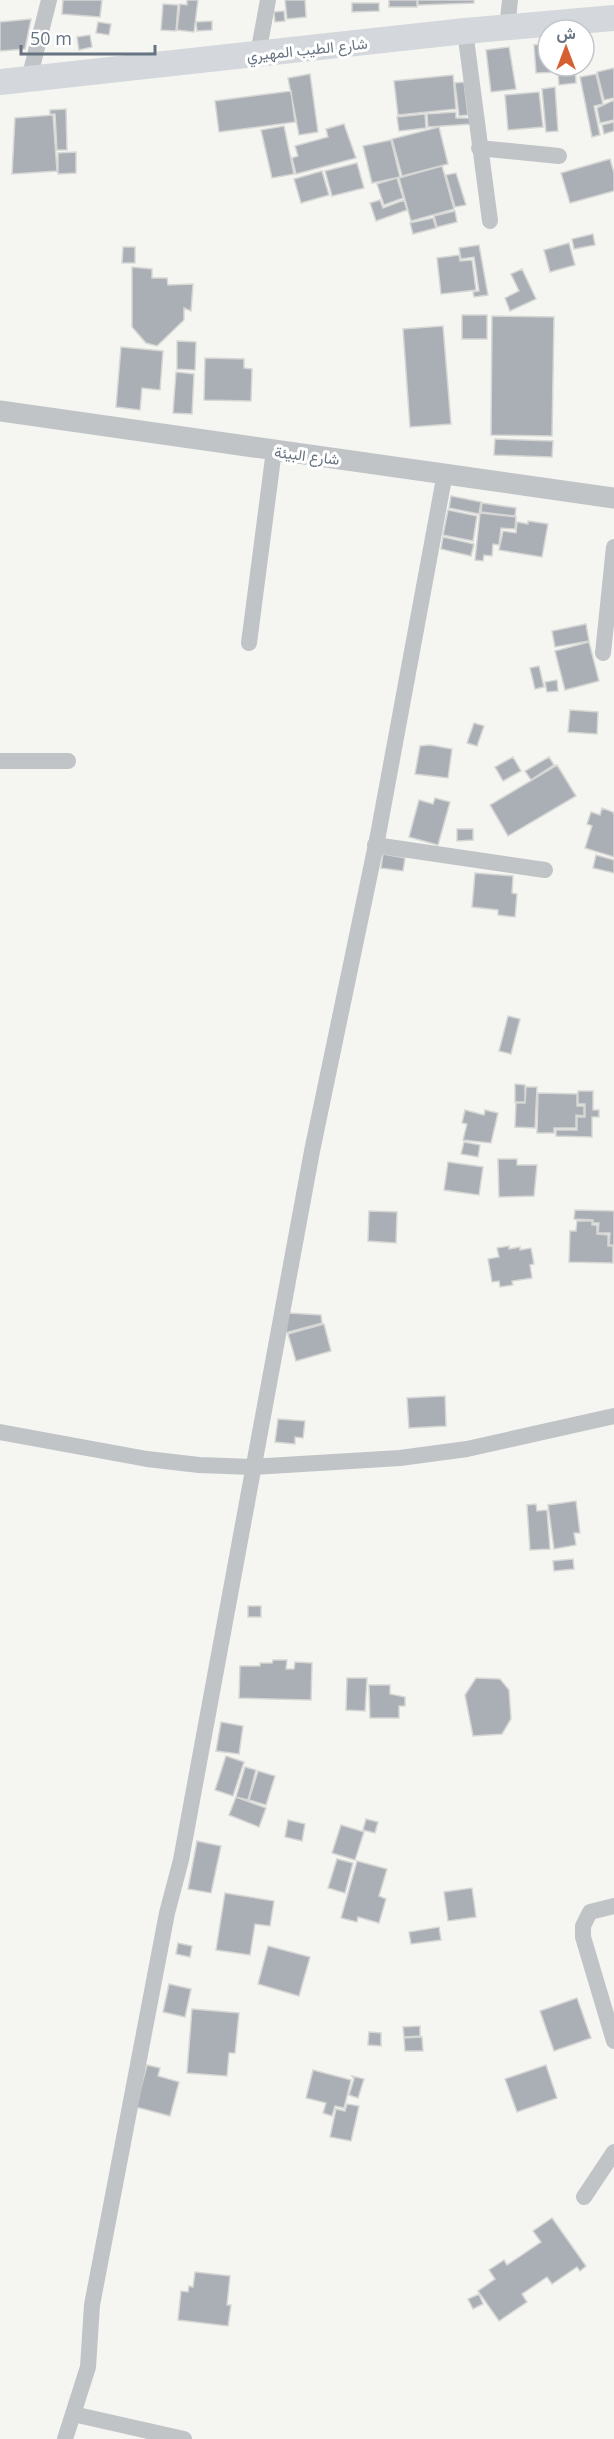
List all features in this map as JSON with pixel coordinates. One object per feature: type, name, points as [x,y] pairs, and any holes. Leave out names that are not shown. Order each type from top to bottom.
[{"type":"main road","name":"شارع الطيب المهيري","points":[[1,88],[29,79],[465,31],[614,18]]},
{"type":"street","points":[[29,79],[49,0]]},
{"type":"street","points":[[258,54],[268,0]]},
{"type":"street","points":[[507,29],[510,0]]},
{"type":"street","points":[[465,31],[489,221]]},
{"type":"street","points":[[478,148],[559,156]]},
{"type":"street","name":"شارع البيئة","points":[[0,411],[614,498]]},
{"type":"street","points":[[249,643],[274,450]]},
{"type":"street","points":[[65,2439],[88,2367],[92,2305],[167,1913],[181,1860],[312,1151],[375,845],[446,473]]},
{"type":"street","points":[[603,653],[614,547]]},
{"type":"street","points":[[0,761],[68,761]]},
{"type":"street","points":[[375,845],[545,870]]},
{"type":"street","points":[[0,1432],[147,1459],[199,1465],[252,1467],[400,1458],[467,1449],[614,1416]]},
{"type":"street","points":[[614,1906],[590,1912],[583,1926],[583,1937],[614,2041]]},
{"type":"street","points":[[584,2197],[614,2152]]},
{"type":"street","points":[[74,2414],[184,2439]]},
{"type":"building","points":[[63,0],[102,0],[100,17],[62,14]]},
{"type":"building","points":[[187,0],[198,0],[194,32],[177,30],[180,4],[187,5]]},
{"type":"building","points":[[285,0],[305,0],[306,17],[287,19]]},
{"type":"building","points":[[389,0],[417,0],[417,7],[389,7]]},
{"type":"building","points":[[418,0],[474,0],[474,3],[418,5]]},
{"type":"building","points":[[352,3],[379,3],[379,11],[352,12]]},
{"type":"building","points":[[163,4],[178,5],[176,31],[161,30]]},
{"type":"building","points":[[284,11],[285,21],[275,22],[274,12]]},
{"type":"building","points":[[31,19],[25,49],[0,51],[0,22]]},
{"type":"building","points":[[212,21],[212,30],[197,31],[196,22]]},
{"type":"building","points":[[98,22],[111,24],[109,35],[96,33]]},
{"type":"building","points":[[90,35],[92,47],[79,50],[77,37]]},
{"type":"building","points":[[534,45],[536,45],[536,73]]},
{"type":"building","points":[[509,47],[516,89],[491,92],[486,50]]},
{"type":"building","points":[[614,68],[614,98],[604,100],[597,72]]},
{"type":"building","points":[[310,74],[318,132],[299,135],[288,78]]},
{"type":"building","points":[[596,74],[603,104],[594,106],[600,135],[592,137],[580,78],[596,78]]},
{"type":"building","points":[[453,75],[456,109],[398,115],[394,81]]},
{"type":"building","points":[[558,78],[576,78],[576,83],[559,85]]},
{"type":"building","points":[[464,82],[468,115],[459,116],[455,83]]},
{"type":"building","points":[[555,87],[558,131],[546,132],[542,89]]},
{"type":"building","points":[[291,91],[295,122],[219,132],[215,101]]},
{"type":"building","points":[[539,92],[543,127],[508,130],[505,95]]},
{"type":"building","points":[[614,100],[614,120],[600,123],[597,108]]},
{"type":"building","points":[[66,109],[67,150],[57,150],[55,114],[50,114],[50,110]]},
{"type":"building","points":[[456,112],[456,118],[470,118],[471,124],[428,127],[427,114]]},
{"type":"building","points":[[425,114],[426,128],[399,131],[397,117]]},
{"type":"building","points":[[53,115],[57,171],[12,174],[15,118]]},
{"type":"building","points":[[614,122],[614,131],[604,134],[602,125]]},
{"type":"building","points":[[344,124],[356,158],[296,174],[292,158],[298,156],[295,146],[328,137],[326,129]]},
{"type":"building","points":[[284,126],[294,174],[272,178],[261,130]]},
{"type":"building","points":[[439,127],[448,164],[402,176],[392,139]]},
{"type":"building","points":[[391,140],[400,177],[372,183],[363,146]]},
{"type":"building","points":[[76,152],[76,173],[58,174],[58,153]]},
{"type":"building","points":[[610,159],[614,173],[614,191],[570,203],[561,173]]},
{"type":"building","points":[[357,163],[364,188],[332,196],[325,171]]},
{"type":"building","points":[[442,166],[454,209],[411,221],[399,178]]},
{"type":"building","points":[[322,171],[329,195],[301,203],[294,179]]},
{"type":"building","points":[[456,173],[466,205],[455,207],[446,175]]},
{"type":"building","points":[[397,178],[403,198],[384,205],[377,184]]},
{"type":"building","points":[[380,200],[383,208],[404,200],[407,210],[376,221],[370,203]]},
{"type":"building","points":[[455,211],[457,222],[437,227],[434,216]]},
{"type":"building","points":[[433,218],[436,228],[413,234],[410,223]]},
{"type":"building","points":[[593,234],[595,245],[574,249],[572,239]]},
{"type":"building","points":[[569,243],[575,265],[550,272],[544,250]]},
{"type":"building","points":[[479,245],[488,295],[474,297],[473,292],[479,291],[474,257],[461,259],[459,248]]},
{"type":"building","points":[[123,247],[135,247],[135,263],[122,263]]},
{"type":"building","points":[[459,255],[460,261],[472,260],[476,290],[441,294],[437,258]]},
{"type":"building","points":[[132,267],[152,269],[152,278],[167,278],[168,285],[193,284],[191,311],[184,308],[184,320],[157,346],[146,343],[132,327]]},
{"type":"building","points":[[522,269],[536,299],[510,311],[505,298],[519,291],[511,274]]},
{"type":"building","points":[[462,315],[487,315],[487,339],[462,339]]},
{"type":"building","points":[[492,316],[554,317],[552,436],[491,435]]},
{"type":"building","points":[[443,326],[451,424],[410,427],[403,329]]},
{"type":"building","points":[[177,341],[196,342],[195,370],[177,369]]},
{"type":"building","points":[[121,347],[163,351],[160,390],[142,388],[140,410],[116,407]]},
{"type":"building","points":[[205,358],[244,359],[244,368],[252,369],[251,401],[204,400]]},
{"type":"building","points":[[176,372],[194,374],[192,414],[173,413]]},
{"type":"building","points":[[495,439],[553,441],[552,457],[494,455]]},
{"type":"building","points":[[451,496],[481,502],[479,514],[449,508]]},
{"type":"building","points":[[482,503],[516,508],[515,516],[481,512]]},
{"type":"building","points":[[448,510],[477,516],[473,541],[443,535]]},
{"type":"building","points":[[480,513],[516,517],[515,529],[501,528],[499,545],[493,544],[492,556],[484,555],[483,561],[475,560]]},
{"type":"building","points":[[528,521],[548,524],[542,557],[499,550],[503,531],[516,533],[517,522],[528,524]]},
{"type":"building","points":[[443,537],[474,544],[471,556],[441,549]]},
{"type":"building","points":[[586,624],[589,641],[555,647],[552,631]]},
{"type":"building","points":[[589,642],[599,681],[565,690],[555,651]]},
{"type":"building","points":[[539,666],[544,687],[535,689],[530,668]]},
{"type":"building","points":[[557,680],[558,691],[547,692],[545,682]]},
{"type":"building","points":[[570,710],[598,712],[597,734],[568,732]]},
{"type":"building","points":[[474,723],[484,726],[477,746],[467,743]]},
{"type":"building","points":[[430,745],[452,749],[448,778],[415,774],[420,746]]},
{"type":"building","points":[[513,757],[521,771],[503,781],[495,767]]},
{"type":"building","points":[[549,757],[554,765],[531,780],[525,771]]},
{"type":"building","points":[[557,765],[576,796],[508,836],[490,805]]},
{"type":"building","points":[[435,798],[450,802],[438,845],[409,837],[419,800],[433,804]]},
{"type":"building","points":[[602,808],[613,812],[614,815],[614,857],[585,848],[592,826],[587,824],[591,812],[600,815]]},
{"type":"building","points":[[457,829],[473,829],[473,840],[457,841]]},
{"type":"building","points":[[383,854],[405,858],[403,871],[381,868]]},
{"type":"building","points":[[596,855],[614,860],[614,873],[593,868]]},
{"type":"building","points":[[475,873],[513,876],[512,893],[517,894],[515,917],[498,915],[498,910],[472,907]]},
{"type":"building","points":[[508,1016],[520,1019],[511,1054],[499,1051]]},
{"type":"building","points":[[515,1084],[525,1085],[525,1102],[515,1102]]},
{"type":"building","points":[[526,1087],[537,1087],[535,1128],[515,1127],[516,1103],[525,1103]]},
{"type":"building","points":[[578,1091],[593,1091],[593,1110],[599,1110],[599,1117],[592,1117],[592,1137],[556,1136],[556,1130],[577,1130],[577,1117],[585,1117],[585,1104],[578,1104]]},
{"type":"building","points":[[538,1093],[577,1094],[577,1106],[584,1106],[584,1116],[576,1115],[576,1128],[554,1128],[554,1133],[537,1133]]},
{"type":"building","points":[[465,1110],[484,1115],[485,1110],[498,1113],[491,1143],[463,1140],[467,1124],[462,1123]]},
{"type":"building","points":[[464,1142],[480,1145],[478,1157],[461,1154]]},
{"type":"building","points":[[498,1159],[517,1159],[517,1165],[537,1165],[534,1196],[499,1197]]},
{"type":"building","points":[[448,1162],[483,1167],[479,1195],[444,1190]]},
{"type":"building","points":[[575,1210],[614,1211],[614,1245],[609,1245],[610,1233],[598,1233],[599,1223],[593,1223],[593,1220],[574,1219]]},
{"type":"building","points":[[369,1211],[397,1212],[396,1243],[368,1241]]},
{"type":"building","points":[[577,1221],[592,1221],[592,1225],[597,1225],[597,1234],[608,1235],[608,1246],[613,1246],[613,1263],[569,1262],[570,1231],[576,1231]]},
{"type":"building","points":[[509,1246],[509,1249],[520,1247],[520,1250],[531,1248],[534,1264],[530,1265],[532,1278],[512,1281],[513,1285],[500,1287],[499,1281],[492,1282],[488,1259],[499,1257],[497,1248]]},
{"type":"building","points":[[288,1313],[321,1315],[322,1323],[285,1333]]},
{"type":"building","points":[[324,1324],[331,1351],[296,1361],[288,1334]]},
{"type":"building","points":[[445,1396],[446,1426],[409,1428],[407,1398]]},
{"type":"building","points":[[278,1419],[305,1421],[303,1438],[295,1437],[295,1444],[275,1442]]},
{"type":"building","points":[[576,1501],[580,1533],[574,1533],[576,1545],[554,1549],[548,1505]]},
{"type":"building","points":[[536,1504],[537,1511],[547,1510],[550,1549],[530,1550],[527,1505]]},
{"type":"building","points":[[573,1559],[574,1569],[554,1571],[553,1561]]},
{"type":"building","points":[[248,1606],[261,1606],[261,1617],[248,1617]]},
{"type":"building","points":[[273,1660],[287,1660],[286,1669],[294,1669],[295,1662],[312,1663],[311,1700],[239,1698],[240,1666],[260,1666],[260,1663],[272,1663]]},
{"type":"building","points":[[347,1678],[367,1678],[365,1711],[346,1710]]},
{"type":"building","points":[[476,1678],[500,1679],[509,1690],[511,1719],[502,1734],[473,1736],[465,1695]]},
{"type":"building","points":[[369,1685],[390,1685],[390,1694],[405,1697],[405,1706],[399,1706],[399,1718],[370,1718]]},
{"type":"building","points":[[221,1722],[243,1726],[239,1754],[216,1751]]},
{"type":"building","points":[[226,1756],[244,1762],[233,1796],[215,1790]]},
{"type":"building","points":[[245,1767],[256,1770],[248,1800],[236,1797]]},
{"type":"building","points":[[258,1771],[275,1776],[266,1805],[249,1800]]},
{"type":"building","points":[[236,1797],[266,1808],[259,1827],[229,1815]]},
{"type":"building","points":[[366,1819],[378,1822],[375,1833],[363,1830]]},
{"type":"building","points":[[288,1820],[305,1824],[302,1841],[285,1837]]},
{"type":"building","points":[[341,1825],[364,1832],[355,1860],[332,1853]]},
{"type":"building","points":[[197,1841],[221,1846],[211,1893],[188,1889]]},
{"type":"building","points":[[337,1859],[353,1863],[345,1893],[328,1888]]},
{"type":"building","points":[[357,1861],[387,1869],[379,1896],[386,1899],[379,1923],[358,1917],[357,1922],[341,1918]]},
{"type":"building","points":[[472,1888],[476,1917],[448,1921],[444,1892]]},
{"type":"building","points":[[225,1893],[274,1901],[270,1926],[255,1924],[250,1955],[216,1950]]},
{"type":"building","points":[[439,1927],[441,1940],[411,1944],[409,1932]]},
{"type":"building","points":[[178,1943],[192,1946],[190,1957],[176,1954]]},
{"type":"building","points":[[268,1946],[310,1957],[299,1996],[258,1984]]},
{"type":"building","points":[[169,1984],[191,1989],[185,2017],[163,2012]]},
{"type":"building","points":[[577,1998],[591,2038],[554,2051],[540,2011]]},
{"type":"building","points":[[192,2009],[239,2013],[235,2053],[229,2053],[227,2076],[187,2073]]},
{"type":"building","points":[[420,2026],[420,2036],[404,2037],[403,2027]]},
{"type":"building","points":[[369,2032],[381,2033],[381,2046],[368,2045]]},
{"type":"building","points":[[422,2037],[423,2051],[405,2051],[404,2038]]},
{"type":"building","points":[[147,2065],[160,2068],[158,2076],[179,2082],[170,2116],[136,2107]]},
{"type":"building","points":[[546,2065],[557,2098],[517,2112],[505,2079]]},
{"type":"building","points":[[313,2070],[351,2080],[344,2108],[335,2106],[332,2116],[323,2113],[326,2103],[306,2098]]},
{"type":"building","points":[[352,2076],[364,2079],[358,2098],[349,2095],[354,2079]]},
{"type":"building","points":[[347,2104],[359,2106],[351,2141],[330,2137],[336,2109],[345,2111]]},
{"type":"building","points":[[552,2218],[586,2266],[580,2271],[577,2267],[552,2284],[547,2277],[522,2294],[527,2302],[499,2321],[478,2291],[495,2279],[489,2270],[504,2260],[507,2265],[541,2242],[533,2231]]},
{"type":"building","points":[[195,2272],[230,2276],[227,2305],[231,2305],[228,2326],[178,2320],[181,2291],[188,2292],[189,2286],[193,2287]]},
{"type":"building","points":[[479,2294],[483,2304],[473,2309],[468,2299]]}]
